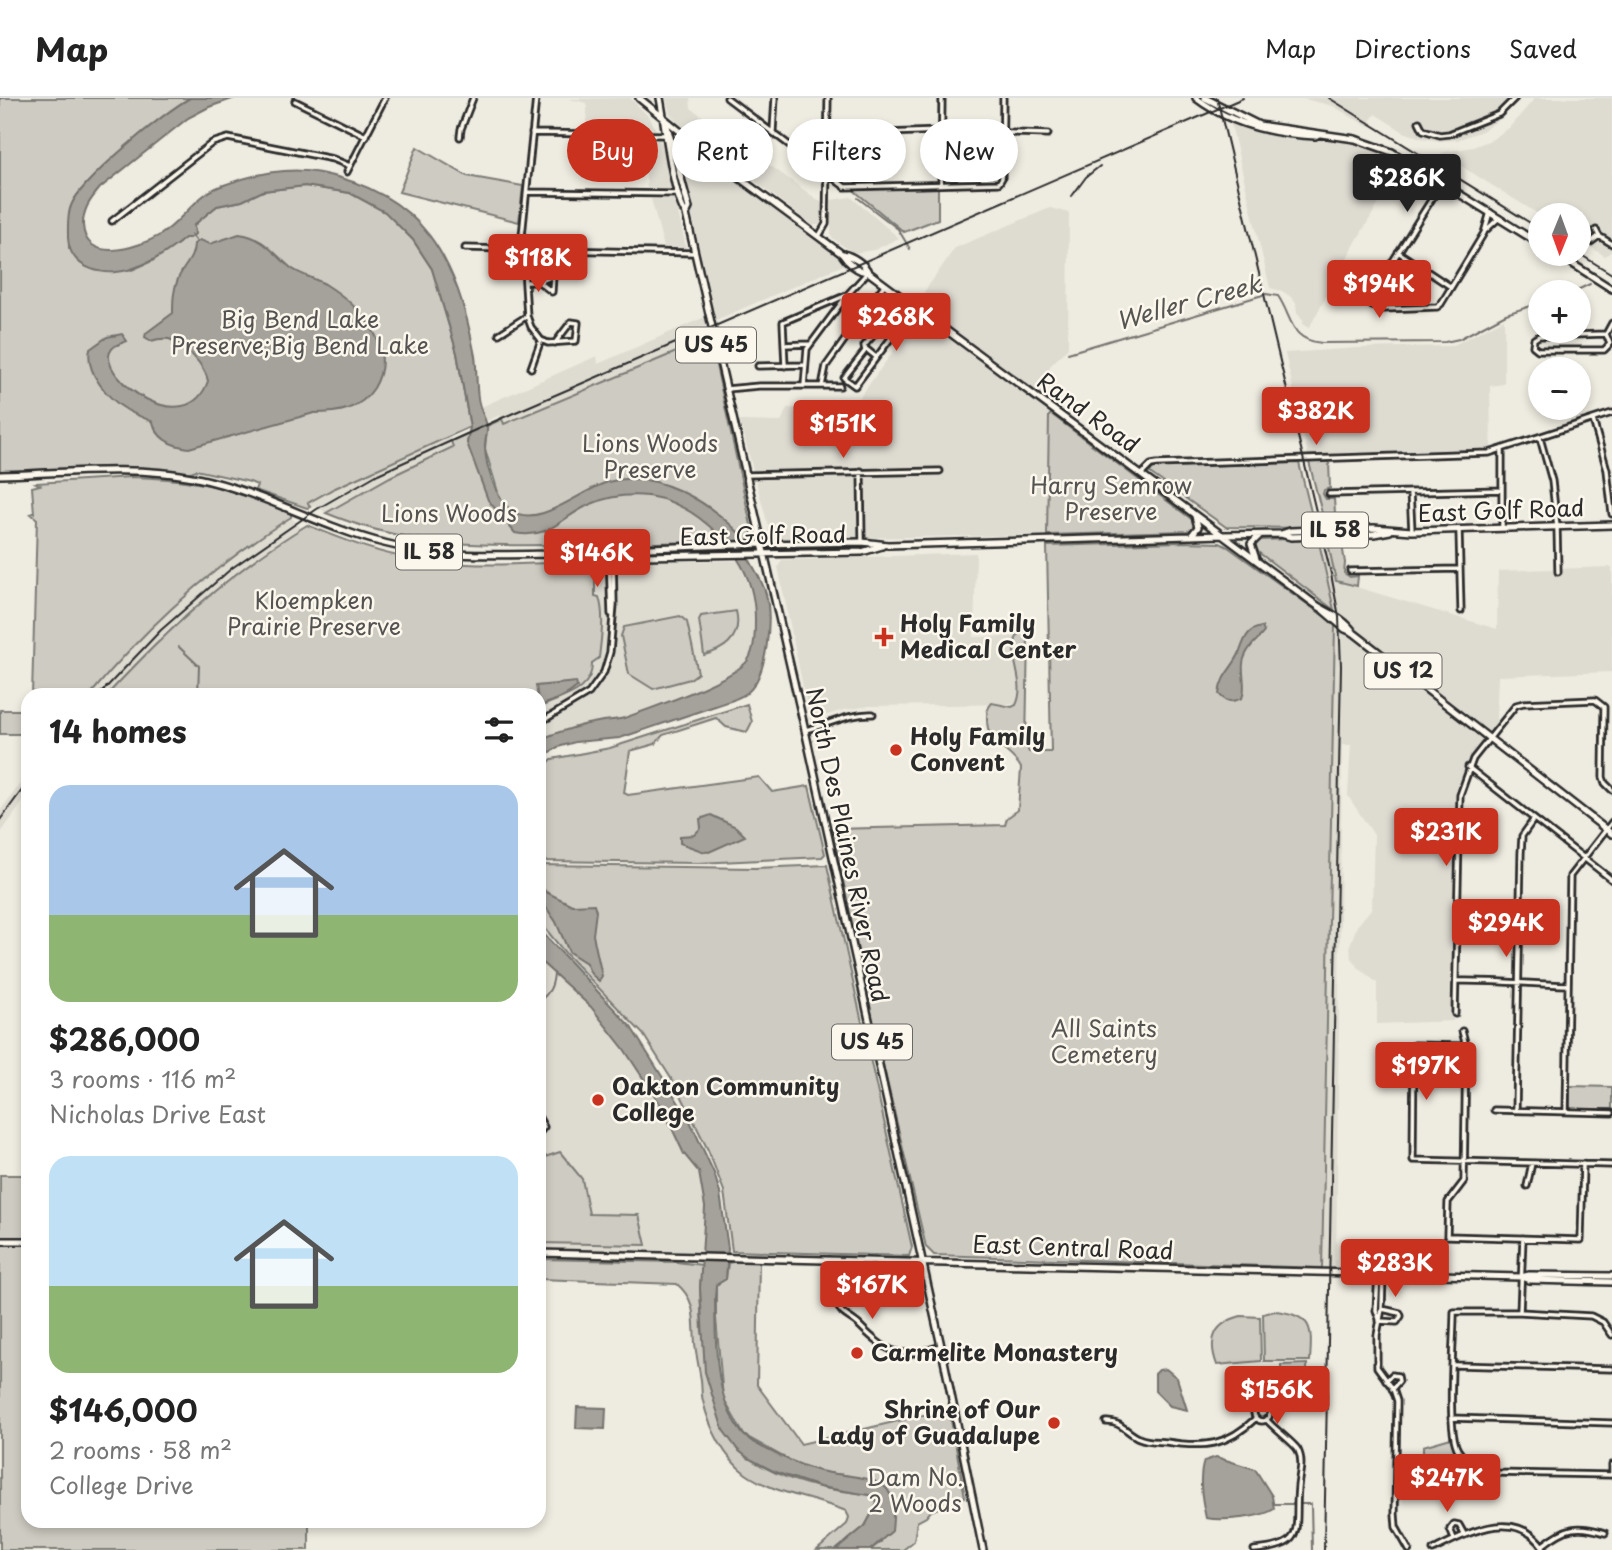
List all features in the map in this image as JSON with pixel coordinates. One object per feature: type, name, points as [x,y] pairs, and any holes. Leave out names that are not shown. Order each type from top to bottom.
[{"type":"main road","name":"Rand Road","points":[[639,98],[672,126]]},
{"type":"main road","points":[[660,98],[664,120]]},
{"type":"main road","points":[[1196,98],[1223,114],[1259,129],[1284,134],[1319,134]]},
{"type":"main road","points":[[1205,98],[1259,125],[1355,139],[1392,152],[1528,236]]},
{"type":"main road","name":"US 45","points":[[664,120],[682,209],[686,214],[746,475]]},
{"type":"main road","name":"US 45","points":[[664,120],[672,146]]},
{"type":"main road","name":"US 45","points":[[682,182],[689,208],[686,214]]},
{"type":"main road","name":"Rand Road","points":[[746,182],[842,254],[866,268],[867,272],[884,285],[1321,608],[1333,612],[1356,634],[1612,834]]},
{"type":"main road","points":[[1576,266],[1612,289]]},
{"type":"main road","name":"East Golf Road","points":[[0,475],[138,472],[169,474],[242,489],[344,531],[407,548],[457,555],[612,556],[862,552],[888,545]]},
{"type":"main road","name":"North Des Plaines River Road","points":[[746,475],[941,1346],[983,1550]]},
{"type":"main road","points":[[1191,536],[1198,527],[1194,513]]},
{"type":"main road","name":"East Golf Road","points":[[554,554],[563,551],[707,545],[862,542],[888,545],[1281,534],[1290,537],[1390,531],[1612,525]]},
{"type":"main road","points":[[1256,559],[1251,544],[1262,535]]},
{"type":"main road","points":[[0,1241],[21,1241]]},
{"type":"main road","name":"East Central Road","points":[[546,1252],[1380,1274],[1612,1276]]},
{"type":"main road","name":"East Central Road","points":[[1521,1277],[1529,1280],[1612,1283]]},
{"type":"street","points":[[347,172],[385,98]]},
{"type":"street","points":[[460,136],[472,98]]},
{"type":"street","points":[[536,98],[522,236],[527,316],[541,340],[548,343],[555,343],[576,341],[578,323],[571,323],[555,343]]},
{"type":"street","points":[[727,98],[756,119]]},
{"type":"street","points":[[775,98],[773,131],[787,142]]},
{"type":"street","points":[[828,98],[828,119]]},
{"type":"street","points":[[942,98],[942,119]]},
{"type":"street","points":[[1003,98],[1003,119]]},
{"type":"street","points":[[1419,122],[1423,130],[1440,135],[1449,134],[1499,114],[1515,98]]},
{"type":"street","points":[[295,101],[366,136]]},
{"type":"street","points":[[532,133],[665,135]]},
{"type":"street","points":[[1018,133],[1048,134]]},
{"type":"street","points":[[112,221],[212,143],[228,138],[333,159],[350,166]]},
{"type":"street","points":[[819,236],[826,225],[827,182]]},
{"type":"street","points":[[839,182],[845,187],[1000,182]]},
{"type":"street","points":[[1438,189],[1371,296],[1372,306],[1383,309],[1437,307],[1484,233],[1499,218]]},
{"type":"street","points":[[526,192],[679,194]]},
{"type":"street","points":[[1484,233],[1490,212]]},
{"type":"street","points":[[1596,230],[1599,236],[1612,244]]},
{"type":"street","points":[[1591,242],[1599,236]]},
{"type":"street","points":[[465,248],[695,253]]},
{"type":"street","points":[[1398,252],[1451,287]]},
{"type":"street","points":[[804,386],[807,349],[867,272]]},
{"type":"street","points":[[526,282],[539,282],[553,276],[552,292],[539,282]]},
{"type":"street","points":[[822,386],[826,366],[884,285]]},
{"type":"street","points":[[785,366],[783,322],[848,294]]},
{"type":"street","points":[[894,321],[906,301]]},
{"type":"street","points":[[499,334],[527,316]]},
{"type":"street","points":[[894,321],[900,326],[855,386],[844,378],[885,322],[894,321]]},
{"type":"street","points":[[1606,334],[1612,323]]},
{"type":"street","points":[[1606,334],[1611,345],[1600,350],[1538,350],[1533,346],[1534,339],[1539,336],[1606,334]]},
{"type":"street","points":[[531,368],[541,340]]},
{"type":"street","points":[[784,345],[811,344]]},
{"type":"street","points":[[864,348],[876,357]]},
{"type":"street","points":[[758,366],[805,365]]},
{"type":"street","points":[[726,389],[840,386]]},
{"type":"street","points":[[1142,474],[1157,464],[1489,453],[1612,413]]},
{"type":"street","points":[[1593,420],[1607,470],[1612,514]]},
{"type":"street","points":[[1540,438],[1552,481],[1558,572]]},
{"type":"street","points":[[1502,450],[1502,528]]},
{"type":"street","points":[[861,471],[862,542]]},
{"type":"street","points":[[746,475],[940,471]]},
{"type":"street","points":[[1329,494],[1501,490]]},
{"type":"street","points":[[1410,492],[1412,531]]},
{"type":"street","points":[[1459,530],[1461,611]]},
{"type":"street","points":[[546,719],[583,697],[597,684],[604,672],[610,652],[611,549]]},
{"type":"street","points":[[1350,571],[1460,569]]},
{"type":"street","points":[[1455,1014],[1460,795],[1468,767],[1489,737],[1519,704],[1599,701],[1605,711],[1603,777],[1612,790]]},
{"type":"street","points":[[805,730],[831,724],[854,714],[873,714]]},
{"type":"street","points":[[1468,767],[1612,880]]},
{"type":"street","points":[[1516,1111],[1522,836],[1534,819]]},
{"type":"street","points":[[1566,1112],[1570,876],[1612,822]]},
{"type":"street","points":[[1456,981],[1493,980],[1518,984],[1568,985]]},
{"type":"street","points":[[1462,1031],[1466,1046],[1464,1181],[1448,1202],[1447,1236],[1581,1240],[1583,1164]]},
{"type":"street","points":[[1466,1046],[1414,1045],[1413,1160],[1612,1165]]},
{"type":"street","points":[[1494,1110],[1612,1113]]},
{"type":"street","points":[[1527,1186],[1532,1163]]},
{"type":"street","points":[[1520,1312],[1523,1238]]},
{"type":"street","points":[[829,1260],[830,1284],[842,1311],[878,1344],[906,1354],[916,1354],[941,1346]]},
{"type":"street","points":[[1380,1274],[1382,1309],[1377,1367],[1397,1401],[1396,1527],[1409,1550]]},
{"type":"street","points":[[1379,1321],[1376,1310],[1380,1274]]},
{"type":"street","points":[[1379,1321],[1397,1322],[1401,1316],[1400,1312],[1382,1309]]},
{"type":"street","points":[[1612,1335],[1603,1322],[1591,1316],[1454,1312],[1451,1419],[1452,1437],[1458,1450],[1471,1464],[1483,1470],[1494,1473],[1612,1475],[1612,1465]]},
{"type":"street","points":[[1454,1365],[1612,1369]]},
{"type":"street","points":[[1385,1381],[1392,1376],[1398,1376],[1399,1381],[1392,1389]]},
{"type":"street","points":[[1264,1406],[1270,1413],[1266,1419],[1256,1418],[1256,1408],[1264,1406]]},
{"type":"street","points":[[1106,1422],[1116,1422],[1144,1440],[1205,1445],[1230,1438],[1256,1418]]},
{"type":"street","points":[[1254,1550],[1276,1548],[1291,1539],[1297,1528],[1297,1489],[1301,1461],[1296,1446],[1278,1433],[1266,1419]]},
{"type":"street","points":[[1451,1419],[1612,1423]]},
{"type":"street","points":[[1454,1540],[1452,1525],[1459,1525],[1464,1534]]},
{"type":"street","points":[[1433,1550],[1464,1534],[1490,1527],[1517,1527],[1525,1530],[1544,1548],[1564,1530],[1578,1528],[1605,1533]]},
{"type":"shaded area","points":[[190,98],[235,98],[188,118],[100,188],[88,205],[83,219],[86,237],[93,245],[114,250],[139,245],[168,229],[212,190],[245,178],[270,173],[320,173],[355,183],[385,196],[410,214],[429,236],[458,289],[475,356],[477,393],[487,424],[487,464],[496,491],[511,510],[522,515],[534,515],[547,512],[608,482],[644,480],[662,484],[697,500],[740,534],[766,594],[769,617],[764,661],[760,674],[747,693],[620,738],[575,742],[558,747],[546,755],[546,737],[596,722],[624,718],[709,685],[740,668],[752,651],[755,629],[755,611],[745,572],[729,547],[699,518],[675,504],[648,496],[605,499],[581,509],[547,530],[538,533],[515,533],[488,500],[467,443],[470,427],[457,353],[432,269],[413,240],[385,212],[350,193],[305,186],[263,191],[242,201],[217,206],[194,225],[195,234],[190,238],[185,238],[141,265],[123,271],[102,272],[83,265],[70,249],[68,238],[69,213],[78,194],[124,148]]},
{"type":"shaded area","points":[[630,98],[650,119],[587,119],[587,103],[569,99]]},
{"type":"shaded area","points":[[666,98],[690,98],[691,108],[706,119],[675,119],[670,114]]},
{"type":"shaded area","points":[[1301,98],[1519,98],[1499,120],[1482,131],[1457,140],[1439,141],[1404,132],[1375,114],[1367,126],[1333,106]]},
{"type":"shaded area","points":[[1535,98],[1612,98],[1612,251],[1605,256],[1591,247],[1591,203],[1528,203],[1528,208],[1440,153],[1473,147],[1491,140],[1509,128]]},
{"type":"shaded area","points":[[1230,120],[1260,132],[1354,141],[1391,157],[1402,165],[1309,328],[1302,324],[1304,321],[1297,313],[1296,303],[1290,296],[1270,288]]},
{"type":"shaded area","points":[[658,140],[661,142],[673,189],[647,188],[646,182],[658,182]]},
{"type":"shaded area","points":[[773,167],[787,178],[787,182],[793,182],[822,203],[823,219],[820,225],[812,225],[756,182],[773,182]]},
{"type":"shaded area","points":[[685,182],[737,182],[848,263],[716,320]]},
{"type":"shaded area","points":[[851,197],[899,238],[874,250],[853,253],[831,237],[831,200]]},
{"type":"shaded area","points":[[651,199],[675,199],[686,248],[664,247]]},
{"type":"shaded area","points":[[1050,208],[1069,213],[1068,348],[1050,366],[1044,399],[915,305],[955,248]]},
{"type":"shaded area","points":[[239,234],[262,242],[291,268],[325,284],[351,303],[372,328],[378,342],[382,357],[380,372],[368,395],[348,409],[314,413],[189,448],[177,445],[166,441],[153,422],[127,410],[112,399],[94,376],[89,358],[90,349],[107,337],[122,334],[127,341],[111,350],[110,364],[131,389],[147,400],[165,406],[182,406],[197,398],[208,381],[198,362],[175,342],[169,339],[151,341],[145,337],[146,333],[173,313],[176,283],[192,254],[194,244],[200,240],[210,244]]},
{"type":"shaded area","points":[[919,316],[1051,414],[1047,535],[782,539],[770,533],[740,421],[781,422],[787,408],[828,410],[830,423],[851,423],[860,397]]},
{"type":"shaded area","points":[[705,317],[710,338],[597,386],[485,439],[487,426],[502,419],[500,415],[486,421],[479,408],[597,356],[598,364]]},
{"type":"shaded area","points":[[1504,319],[1504,384],[1490,386],[1491,450],[1308,455],[1285,353],[1452,346]]},
{"type":"shaded area","points":[[469,433],[467,443],[484,492],[368,489],[326,513],[315,506],[311,508],[308,504],[409,439],[450,436],[452,441]]},
{"type":"shaded area","points":[[291,517],[301,528],[270,548],[212,593],[146,653],[114,688],[96,688],[133,646],[173,608],[239,553]]},
{"type":"shaded area","points":[[1318,538],[1327,538],[1336,581],[1497,629],[1498,571],[1612,567],[1612,672],[1498,676],[1496,725],[1481,743],[1459,782],[1453,1021],[1377,1024],[1377,983],[1357,966],[1351,957],[1350,945],[1357,926],[1372,908],[1374,835],[1348,796],[1351,745],[1342,745],[1336,1268],[1322,1268],[1335,624],[1343,629],[1342,616],[1334,610]]},
{"type":"shaded area","name":"Holy Family Medical Center","points":[[976,553],[974,637],[1023,636],[1022,704],[869,706],[810,720],[778,567],[782,560]]},
{"type":"shaded area","points":[[595,561],[739,561],[752,594],[755,637],[748,659],[735,673],[621,719],[562,731],[546,738],[546,690],[595,657]]},
{"type":"shaded area","points":[[1262,627],[1264,632],[1244,659],[1242,698],[1232,701],[1221,697],[1219,694],[1222,682],[1246,636],[1252,630]]},
{"type":"shaded area","points":[[576,682],[577,687],[546,703],[546,688],[536,686]]},
{"type":"shaded area","points":[[21,782],[21,805],[0,834],[0,811]]},
{"type":"shaded area","points":[[711,815],[736,827],[745,836],[709,852],[680,843],[680,836],[694,835],[701,828],[700,819]]},
{"type":"shaded area","points":[[546,892],[572,905],[594,904],[596,911],[593,935],[602,976],[599,981],[591,974],[586,963],[569,952],[556,922],[546,907]]},
{"type":"shaded area","points":[[546,936],[631,1027],[690,1121],[714,1173],[720,1193],[728,1248],[726,1279],[716,1285],[716,1350],[721,1386],[733,1418],[748,1438],[794,1462],[817,1470],[875,1481],[887,1489],[893,1504],[892,1531],[870,1550],[836,1550],[865,1526],[877,1504],[875,1496],[820,1487],[775,1472],[738,1450],[723,1430],[705,1372],[700,1288],[705,1207],[699,1172],[684,1154],[662,1107],[624,1049],[591,1007],[546,966]]},
{"type":"shaded area","name":"Oakton Community College","points":[[546,966],[591,1008],[624,1049],[662,1107],[684,1154],[699,1172],[705,1207],[702,1252],[546,1249]]},
{"type":"shaded area","points":[[1166,1369],[1177,1378],[1187,1410],[1170,1406],[1155,1391],[1155,1374]]},
{"type":"shaded area","points":[[577,1407],[606,1408],[605,1429],[576,1428]]},
{"type":"shaded area","points":[[1216,1457],[1255,1469],[1272,1496],[1274,1509],[1260,1515],[1241,1518],[1206,1518],[1201,1490],[1202,1468],[1204,1461]]},
{"type":"green space","name":"Big Bend Lake Preserve;Big Bend Lake","points":[[0,98],[190,98],[143,132],[106,165],[77,195],[71,206],[69,249],[132,270],[152,261],[179,243],[200,219],[217,206],[242,201],[263,191],[305,186],[350,193],[386,212],[413,240],[432,269],[457,353],[470,427],[333,489],[308,503],[310,507],[307,508],[255,490],[257,485],[250,482],[196,470],[188,473],[114,469],[0,471]]},
{"type":"green space","points":[[417,147],[467,176],[523,186],[519,222],[399,192]]},
{"type":"green space","points":[[938,186],[938,219],[904,232],[851,188]]},
{"type":"green space","name":"Lions Woods Preserve","points":[[710,338],[751,525],[752,535],[747,541],[560,545],[549,548],[547,545],[489,545],[408,537],[326,513],[390,477],[453,447],[451,441],[469,433],[467,443],[498,492],[485,449],[487,426],[502,419],[504,424]]},
{"type":"green space","name":"Harry Semrow Preserve","points":[[1051,414],[1194,521],[1196,527],[1187,531],[1047,535]]},
{"type":"green space","points":[[1309,462],[1329,462],[1330,488],[1324,490],[1323,494],[1326,499],[1334,499],[1336,527],[1325,525]]},
{"type":"green space","name":"Harry Semrow Preserve","points":[[1299,463],[1315,528],[1226,527],[1150,473],[1158,467]]},
{"type":"green space","points":[[131,477],[193,482],[253,497],[291,513],[291,517],[236,555],[183,598],[96,688],[32,688],[37,519],[31,514],[34,513],[32,487],[40,485],[36,483]]},
{"type":"green space","name":"Kloempken Prairie Preserve","points":[[307,525],[374,550],[422,560],[471,564],[595,561],[595,596],[599,597],[602,620],[599,658],[592,663],[591,673],[581,688],[546,705],[546,688],[114,688],[201,603]]},
{"type":"green space","name":"Harry Semrow Preserve","points":[[1318,538],[1334,610],[1258,552],[1254,544],[1261,540]]},
{"type":"green space","points":[[1327,538],[1341,538],[1344,573],[1350,577],[1358,576],[1357,586],[1336,581]]},
{"type":"green space","name":"All Saints Cemetery","points":[[1220,543],[1228,547],[1335,624],[1322,1268],[934,1255],[926,1247],[874,1026],[832,829],[1005,825],[1007,818],[1018,810],[1021,768],[991,736],[987,714],[992,703],[1012,707],[1016,705],[1019,686],[1014,650],[1019,633],[1028,633],[1026,746],[1029,752],[1051,752],[1047,546]]},
{"type":"green space","points":[[736,611],[737,628],[731,640],[720,649],[704,655],[699,620],[701,616]]},
{"type":"green space","points":[[680,616],[687,622],[698,673],[690,679],[653,689],[629,674],[621,636],[624,627]]},
{"type":"green space","points":[[747,704],[752,722],[747,732],[726,727],[716,718],[663,735],[655,744],[630,751],[624,793],[628,795],[759,777],[772,792],[809,786],[825,854],[822,857],[698,863],[546,861],[546,765],[552,759],[610,748]]},
{"type":"green space","points":[[0,710],[21,710],[21,734],[0,734]]},
{"type":"green space","points":[[546,865],[755,868],[827,865],[912,1247],[909,1256],[732,1251],[724,1191],[708,1150],[679,1091],[643,1034],[546,930]]},
{"type":"green space","points":[[1570,1086],[1612,1087],[1612,1109],[1570,1109]]},
{"type":"green space","points":[[560,1152],[582,1179],[589,1214],[639,1215],[646,1245],[546,1243],[546,1157]]},
{"type":"green space","points":[[0,1175],[21,1175],[21,1238],[0,1237]]},
{"type":"green space","points":[[0,1244],[21,1245],[21,1528],[309,1528],[309,1550],[0,1550]]},
{"type":"green space","points":[[546,1259],[702,1265],[702,1332],[738,1450],[766,1468],[798,1481],[826,1489],[875,1496],[877,1504],[865,1526],[836,1550],[817,1550],[847,1524],[849,1517],[846,1511],[757,1481],[731,1460],[713,1431],[702,1398],[693,1311],[688,1297],[677,1284],[546,1279]]},
{"type":"green space","name":"Dam No. 2 Woods","points":[[759,1261],[757,1385],[801,1444],[949,1409],[965,1497],[931,1511],[917,1522],[914,1541],[903,1550],[870,1550],[881,1542],[893,1505],[850,1476],[822,1472],[794,1463],[744,1435],[723,1398],[716,1318],[716,1285],[726,1279],[728,1263]]},
{"type":"green space","points":[[1275,1311],[1304,1320],[1310,1332],[1310,1361],[1264,1361],[1263,1314]]},
{"type":"green space","points":[[1241,1316],[1260,1317],[1261,1361],[1217,1365],[1213,1339],[1219,1327]]},
{"type":"green space","points":[[1307,1364],[1308,1407],[1282,1407],[1281,1365]]},
{"type":"green space","points":[[1451,1438],[1463,1460],[1478,1471],[1470,1497],[1423,1496],[1423,1446]]},
{"type":"waterway","name":"Weller Creek","points":[[858,198],[898,229],[910,249]]},
{"type":"waterway","points":[[191,234],[197,242]]},
{"type":"waterway","name":"Weller Creek","points":[[1068,353],[1266,294],[1278,296],[1298,333],[1311,341],[1322,343],[1445,342],[1459,339],[1506,314],[1528,307]]},
{"type":"waterway","points":[[549,528],[552,548]]},
{"type":"waterway","points":[[552,559],[559,564],[607,566]]},
{"type":"waterway","points":[[179,647],[199,666],[198,688]]},
{"type":"waterway","points":[[546,995],[553,982],[554,973]]},
{"type":"waterway","points":[[1274,1504],[1294,1504]]},
{"type":"waterway","points":[[1300,1504],[1311,1504],[1312,1550]]},
{"type":"railway","points":[[1217,98],[1339,617],[1341,666],[1324,1550]]},
{"type":"railway","points":[[106,688],[161,630],[232,568],[317,509],[378,474],[1243,98]]},
{"type":"railway","points":[[1329,98],[1528,222]]},
{"type":"railway","points":[[1072,196],[1086,177],[1100,166]]},
{"type":"railway","points":[[1591,261],[1612,274]]},
{"type":"railway","points":[[0,820],[21,792]]},
{"type":"place","name":"Holy Family Medical Center","points":[[884,637]]},
{"type":"place","name":"Holy Family Convent","points":[[896,750]]},
{"type":"place","name":"Oakton Community College","points":[[598,1100]]},
{"type":"place","name":"Carmelite Monastery","points":[[857,1353]]},
{"type":"place","name":"Shrine of Our Lady of Guadalupe","points":[[1054,1423]]},
{"type":"park label","name":"Lions Woods","points":[[449,514]]}]
